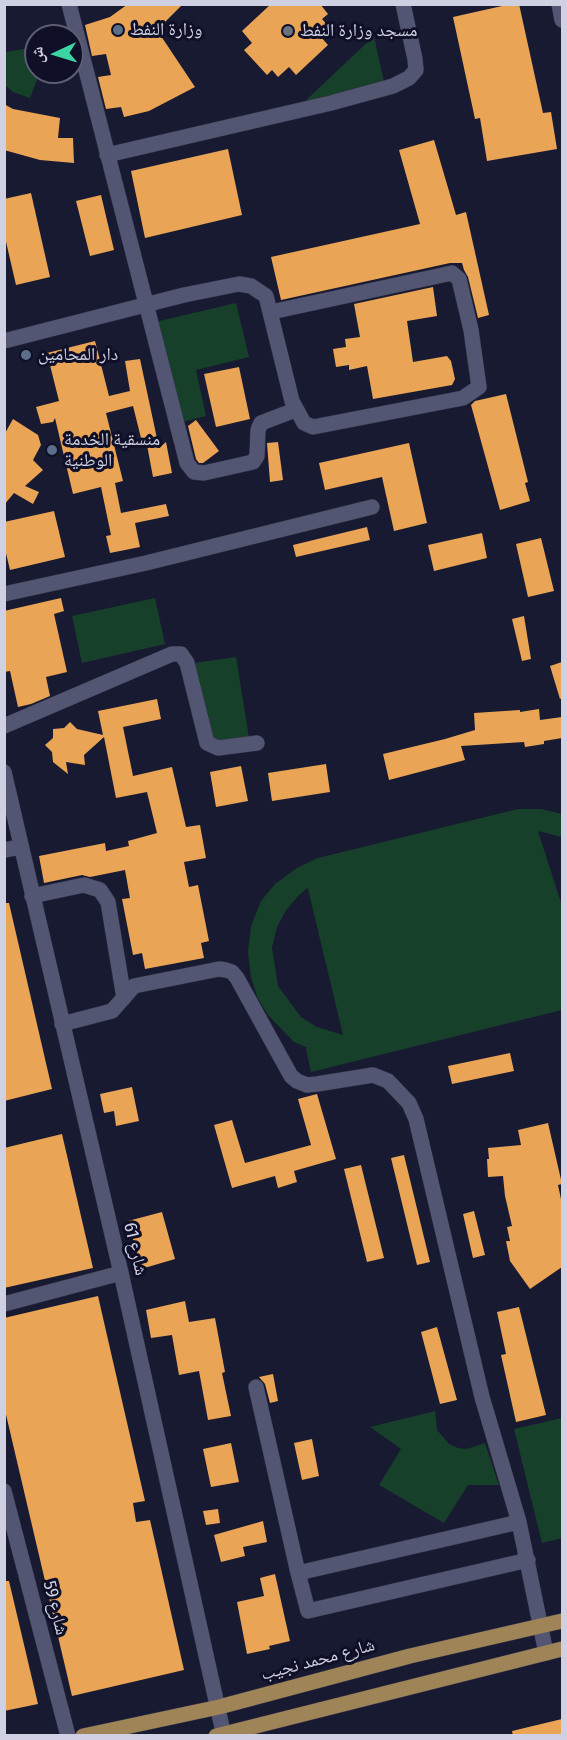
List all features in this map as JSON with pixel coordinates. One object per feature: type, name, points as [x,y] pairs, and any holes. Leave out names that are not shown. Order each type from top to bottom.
[{"type":"main road","name":"شارع محمد نجيب","points":[[83,1736],[219,1707],[410,1656],[562,1621]]},
{"type":"main road","points":[[221,1735],[562,1649]]},
{"type":"street","points":[[69,4],[187,463],[194,472],[204,473],[253,462],[257,456],[258,430],[261,423],[296,410]]},
{"type":"street","points":[[107,155],[331,103],[393,86],[409,78],[416,70],[403,4]]},
{"type":"street","points":[[559,4],[562,20]]},
{"type":"street","points":[[4,341],[238,284],[251,286],[266,296],[296,410],[304,423],[313,427],[463,398],[479,387],[471,330],[459,279],[452,273],[271,312]]},
{"type":"street","points":[[4,594],[146,563],[372,507]]},
{"type":"street","points":[[4,726],[172,654],[181,654],[187,663],[207,743],[218,748],[257,742]]},
{"type":"street","name":"شارع 61","points":[[4,772],[219,1707],[221,1735]]},
{"type":"street","points":[[4,850],[21,847]]},
{"type":"street","points":[[32,896],[84,885],[100,890],[108,902],[124,998]]},
{"type":"street","points":[[62,1024],[112,1011],[134,986],[219,969],[226,970],[232,972],[237,978],[291,1076],[297,1081],[316,1084],[373,1075],[388,1082],[409,1103],[416,1119],[482,1397],[519,1522],[546,1653]]},
{"type":"street","points":[[4,1304],[121,1273]]},
{"type":"street","points":[[256,1387],[306,1608],[311,1612],[528,1560]]},
{"type":"street","name":"شارع 59","points":[[4,1491],[68,1736]]},
{"type":"street","points":[[298,1573],[519,1522]]},
{"type":"green space","points":[[374,36],[385,87],[301,105]]},
{"type":"green space","points":[[24,49],[24,84],[35,84],[30,98],[13,92],[5,85],[5,52]]},
{"type":"green space","points":[[236,303],[249,357],[196,370],[206,416],[178,423],[155,322]]},
{"type":"green space","points":[[155,598],[165,644],[82,663],[72,616]]},
{"type":"green space","points":[[236,657],[250,744],[208,751],[194,663]]},
{"type":"green space","points":[[518,809],[541,809],[562,814],[562,837],[538,831],[562,906],[562,1010],[311,1072],[306,1049],[308,1048],[294,1042],[268,1015],[258,999],[251,977],[248,952],[251,926],[261,901],[275,884],[297,868],[318,858]],"holes":[[[308,889],[343,1035],[317,1027],[301,1017],[278,986],[272,947],[277,927],[286,910],[299,895]]]},
{"type":"green space","points":[[435,1411],[437,1430],[449,1444],[467,1449],[485,1443],[499,1485],[468,1485],[444,1523],[379,1485],[401,1449],[370,1427]]},
{"type":"green space","points":[[562,1418],[562,1538],[542,1543],[514,1429]]},
{"type":"building","points":[[128,4],[183,4],[157,30],[195,87],[149,111],[124,117],[121,107],[106,109],[98,77],[111,75],[106,54],[92,56],[85,25],[110,17]]},
{"type":"building","points":[[271,4],[320,4],[328,14],[322,19],[329,27],[320,36],[328,45],[296,75],[289,67],[278,77],[272,70],[267,75],[244,50],[252,43],[242,31]]},
{"type":"building","points":[[519,4],[543,113],[551,112],[557,149],[487,161],[480,118],[475,119],[453,17]]},
{"type":"building","points":[[4,104],[13,109],[60,118],[58,138],[73,138],[74,163],[40,160],[4,150]]},
{"type":"building","points":[[434,140],[456,215],[466,212],[489,315],[478,318],[468,277],[462,263],[450,263],[281,300],[271,257],[420,224],[399,150]]},
{"type":"building","points":[[228,149],[242,215],[145,238],[131,171]]},
{"type":"building","points":[[31,193],[50,277],[16,285],[4,233],[4,199]]},
{"type":"building","points":[[101,195],[114,250],[90,256],[76,201]]},
{"type":"building","points":[[433,287],[437,316],[407,321],[413,362],[447,356],[451,361],[455,379],[452,385],[373,399],[367,366],[349,370],[349,365],[336,367],[333,349],[346,347],[345,339],[360,337],[354,304]]},
{"type":"building","points":[[95,341],[109,396],[130,391],[125,361],[140,359],[159,448],[166,442],[172,473],[153,477],[147,445],[143,446],[133,406],[106,413],[123,481],[115,483],[121,513],[166,504],[169,516],[135,523],[140,547],[110,553],[106,536],[111,535],[101,487],[73,494],[55,418],[53,422],[41,424],[36,407],[59,401],[47,353]]},
{"type":"building","points":[[239,367],[250,419],[216,427],[204,374]]},
{"type":"building","points":[[506,394],[528,482],[525,483],[530,501],[500,510],[471,405],[475,401]]},
{"type":"building","points":[[13,419],[38,435],[41,445],[33,460],[43,470],[25,486],[39,492],[33,504],[14,493],[4,505],[4,435]]},
{"type":"building","points":[[196,420],[219,451],[203,463],[199,463],[196,459],[188,426]]},
{"type":"building","points":[[278,442],[283,480],[270,482],[267,443]]},
{"type":"building","points":[[409,443],[427,523],[394,531],[382,477],[325,490],[319,463]]},
{"type":"building","points":[[54,511],[65,557],[10,570],[4,545],[4,522]]},
{"type":"building","points":[[367,527],[370,540],[296,557],[293,545]]},
{"type":"building","points":[[482,533],[487,558],[434,571],[428,545]]},
{"type":"building","points":[[541,538],[554,591],[528,597],[516,544]]},
{"type":"building","points":[[61,598],[64,611],[54,614],[67,672],[46,677],[50,696],[18,707],[10,671],[4,672],[4,611]]},
{"type":"building","points":[[524,616],[531,659],[522,661],[512,619]]},
{"type":"building","points":[[562,662],[562,698],[560,699],[550,666]]},
{"type":"building","points":[[157,699],[161,719],[123,727],[133,776],[172,767],[186,827],[200,825],[206,858],[184,862],[189,887],[198,885],[209,941],[201,943],[204,958],[145,969],[142,953],[133,955],[122,899],[130,898],[125,870],[90,877],[82,875],[44,883],[39,856],[105,843],[106,851],[129,846],[128,841],[157,833],[147,792],[116,798],[104,737],[84,755],[85,765],[66,762],[68,774],[53,762],[52,752],[45,745],[53,738],[53,729],[64,728],[70,722],[77,729],[103,735],[98,711]]},
{"type":"building","points":[[539,709],[540,720],[562,717],[562,738],[525,747],[524,742],[461,746],[465,760],[389,780],[383,754],[475,730],[474,713],[520,710],[520,712]]},
{"type":"building","points":[[326,764],[330,792],[272,801],[268,773]]},
{"type":"building","points":[[241,766],[248,801],[216,807],[210,772]]},
{"type":"building","points":[[4,903],[9,903],[52,1089],[4,1101]]},
{"type":"building","points":[[510,1053],[514,1071],[452,1084],[448,1066]]},
{"type":"building","points":[[132,1087],[139,1121],[116,1126],[114,1111],[104,1113],[100,1094]]},
{"type":"building","points":[[317,1094],[336,1159],[294,1171],[297,1182],[278,1188],[275,1176],[232,1188],[214,1125],[232,1120],[245,1163],[311,1145],[298,1099]]},
{"type":"building","points":[[548,1123],[562,1184],[558,1185],[562,1204],[562,1267],[530,1289],[510,1261],[506,1241],[510,1241],[507,1227],[512,1226],[503,1176],[488,1177],[488,1148],[521,1145],[518,1130]]},
{"type":"building","points":[[62,1134],[93,1268],[4,1288],[4,1148]]},
{"type":"building","points":[[404,1155],[430,1262],[417,1265],[391,1158]]},
{"type":"building","points":[[361,1165],[384,1258],[367,1262],[344,1169]]},
{"type":"building","points":[[474,1211],[485,1255],[473,1258],[463,1214]]},
{"type":"building","points":[[162,1212],[175,1259],[141,1269],[128,1221]]},
{"type":"building","points":[[98,1296],[145,1501],[133,1503],[136,1522],[150,1520],[184,1670],[72,1696],[4,1406],[4,1318]]},
{"type":"building","points":[[185,1301],[189,1322],[215,1318],[225,1372],[222,1373],[231,1416],[208,1420],[199,1371],[179,1375],[172,1335],[151,1338],[146,1310]]},
{"type":"building","points":[[519,1307],[546,1415],[516,1422],[501,1355],[506,1354],[497,1312]]},
{"type":"building","points":[[437,1327],[457,1400],[440,1404],[421,1332]]},
{"type":"building","points":[[273,1374],[278,1401],[270,1403],[265,1384],[259,1377]]},
{"type":"building","points":[[312,1439],[319,1476],[302,1480],[294,1443]]},
{"type":"building","points":[[231,1443],[239,1482],[211,1487],[203,1449]]},
{"type":"building","points":[[218,1509],[220,1523],[206,1525],[203,1511]]},
{"type":"building","points":[[263,1521],[267,1542],[243,1547],[245,1556],[221,1562],[214,1535]]},
{"type":"building","points":[[275,1574],[290,1641],[269,1646],[270,1649],[247,1654],[237,1602],[264,1596],[260,1578]]},
{"type":"building","points":[[4,1581],[9,1581],[38,1704],[4,1711]]},
{"type":"building","points":[[562,1719],[562,1736],[513,1736],[512,1731]]},
{"type":"place","name":"وزارة النفط","points":[[118,30]]},
{"type":"place","name":"مسجد وزارة النفط","points":[[288,31]]},
{"type":"place","name":"دار المحامين","points":[[26,355]]},
{"type":"place","name":"منسقية الخدمة الوطنية","points":[[52,450]]}]
